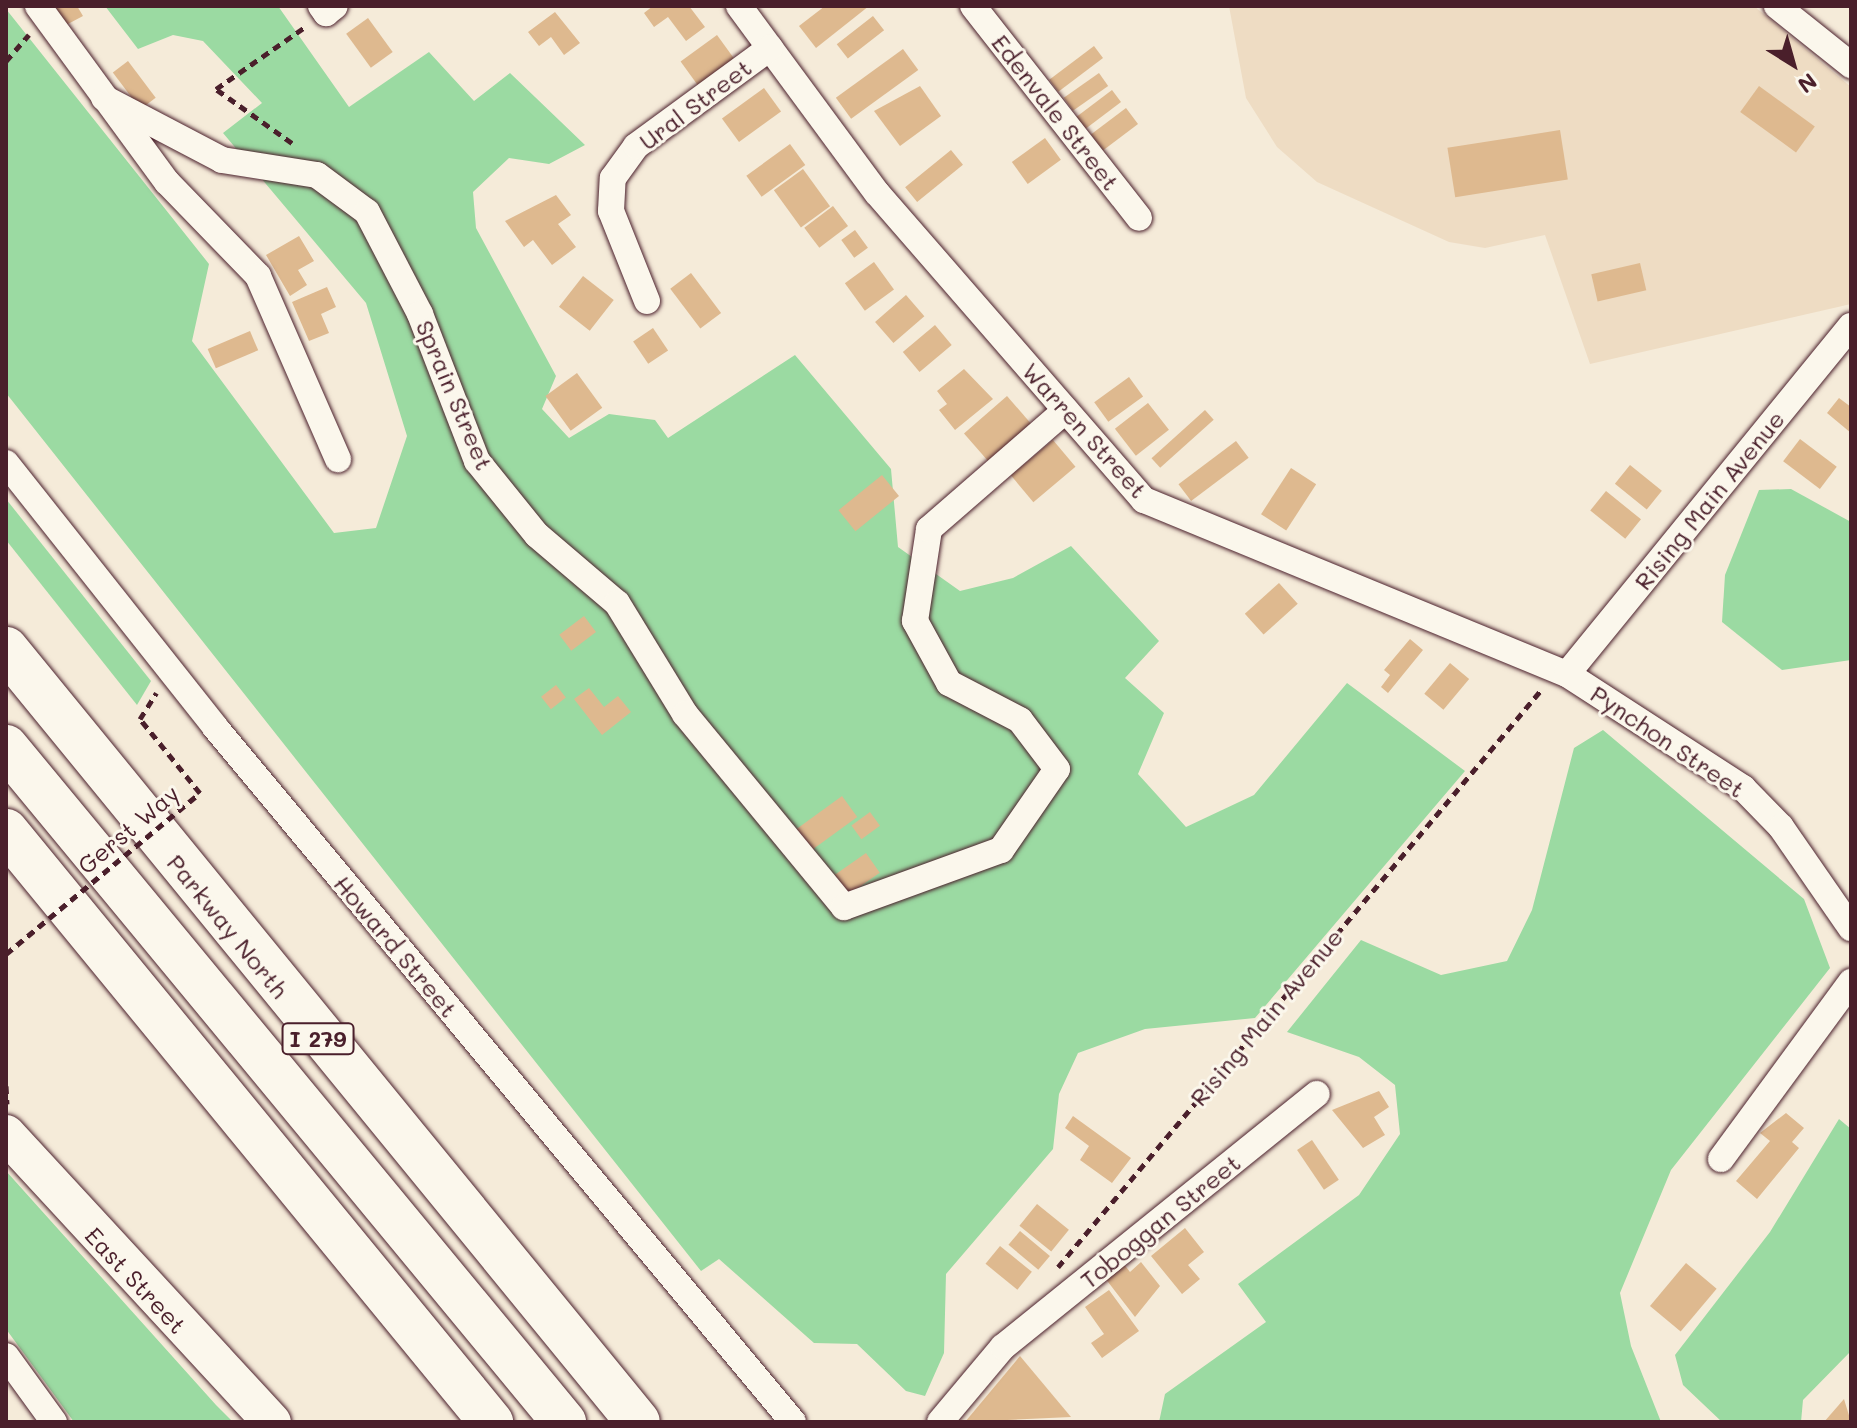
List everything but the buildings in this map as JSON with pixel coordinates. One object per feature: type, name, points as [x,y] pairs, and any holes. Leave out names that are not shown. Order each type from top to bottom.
[{"type":"highway","name":"Parkway North","points":[[6,649],[638,1422]]},
{"type":"highway","points":[[6,747],[564,1422]]},
{"type":"highway","points":[[6,833],[491,1422]]},
{"type":"main road","name":"East Street","points":[[6,1134],[272,1422]]},
{"type":"street","name":"Warren Street","points":[[739,6],[877,193],[1144,500],[1567,674]]},
{"type":"street","name":"Edenvale Street","points":[[973,6],[1139,218]]},
{"type":"street","points":[[1777,6],[1851,65]]},
{"type":"street","points":[[42,11],[167,182],[258,276],[338,459]]},
{"type":"street","name":"Ural Street","points":[[647,301],[611,211],[622,161],[770,48]]},
{"type":"street","name":"Sprain Street","points":[[104,98],[222,160],[325,179],[367,212],[420,314],[477,461],[537,535],[617,603],[685,714],[834,903],[865,904],[937,868],[1001,850],[1057,769],[1020,720],[949,683],[915,621],[929,529],[1066,410]]},
{"type":"street","name":"Rising Main Avenue","points":[[1567,674],[1851,326]]},
{"type":"street","name":"Howard Street","points":[[6,463],[225,739],[793,1422]]},
{"type":"street","name":"Pynchon Street","points":[[1567,674],[1743,788],[1781,827],[1851,928]]},
{"type":"street","points":[[1721,1159],[1851,982]]},
{"type":"street","name":"Toboggan Street","points":[[940,1422],[1003,1347],[1317,1094]]},
{"type":"street","points":[[6,1356],[54,1422]]},
{"type":"path","points":[[325,179],[324,166],[216,89],[327,8]]},
{"type":"path","points":[[6,61],[42,11]]},
{"type":"path","name":"Rising Main Avenue","points":[[1055,1270],[1538,692]]},
{"type":"path","name":"Gerst Way","points":[[6,954],[200,793],[140,719]]},
{"type":"path","points":[[6,1105],[7,1087]]},
{"type":"shaded area","points":[[1229,6],[1754,6],[1851,87],[1851,304],[1590,364],[1545,235],[1485,248],[1449,242],[1317,182],[1277,147],[1246,98]]},
{"type":"green space","points":[[105,6],[278,6],[349,107],[429,52],[474,101],[510,73],[585,145],[549,164],[509,158],[473,192],[476,228],[556,376],[542,409],[569,438],[609,414],[655,420],[668,438],[795,355],[891,469],[898,547],[960,591],[1013,578],[1071,546],[1159,641],[1125,678],[1164,713],[1138,774],[1186,827],[1254,795],[1347,683],[1465,771],[1255,1018],[1145,1029],[1078,1053],[1059,1094],[1053,1149],[946,1274],[944,1353],[925,1396],[906,1391],[857,1344],[814,1343],[719,1259],[701,1271],[6,393],[6,9],[209,264],[192,341],[334,533],[376,528],[407,436],[366,303],[223,133],[262,103],[203,41],[173,35],[138,49]]},
{"type":"green space","points":[[1791,489],[1851,522],[1851,660],[1782,670],[1722,622],[1725,575],[1759,490]]},
{"type":"green space","points":[[6,499],[151,681],[137,705],[6,540]]},
{"type":"green space","points":[[1603,730],[1804,899],[1830,968],[1671,1170],[1620,1293],[1631,1346],[1661,1422],[1159,1422],[1165,1394],[1266,1322],[1238,1284],[1359,1195],[1400,1134],[1395,1085],[1359,1057],[1287,1032],[1361,940],[1441,975],[1507,961],[1532,910],[1574,748]]},
{"type":"green space","points":[[1839,1119],[1851,1129],[1851,1351],[1803,1400],[1801,1422],[1722,1422],[1683,1385],[1675,1355],[1770,1232]]},
{"type":"green space","points":[[6,1171],[233,1422],[74,1422],[6,1329]]}]
